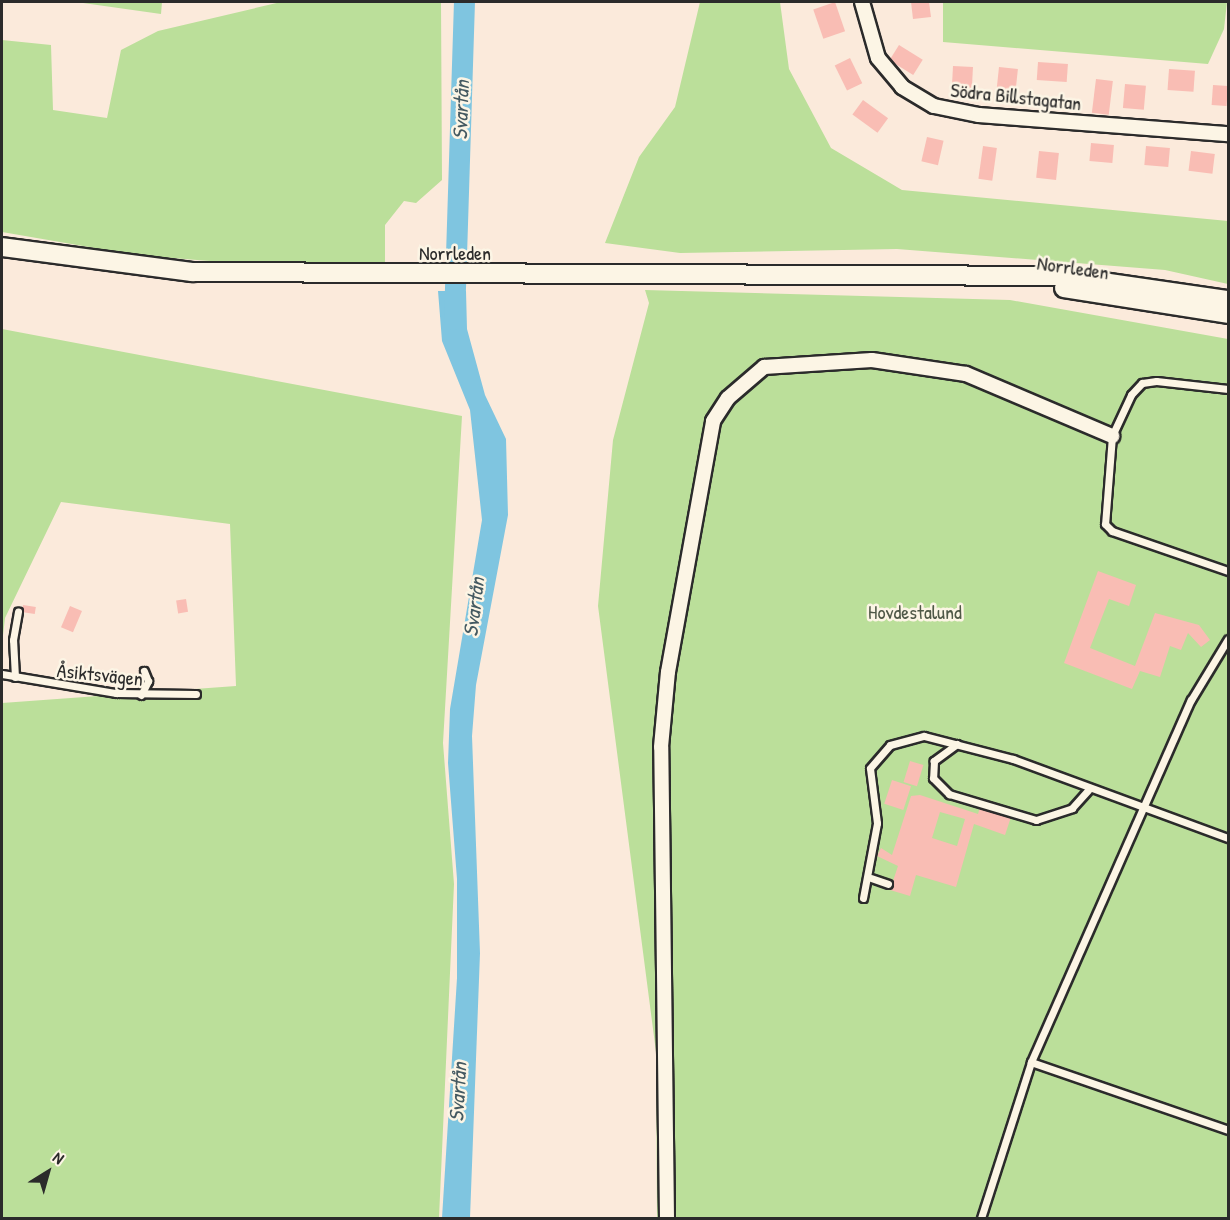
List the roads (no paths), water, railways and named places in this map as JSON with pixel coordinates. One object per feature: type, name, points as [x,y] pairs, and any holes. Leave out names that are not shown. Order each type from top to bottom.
[{"type":"main road","name":"Norrleden","points":[[2,247],[153,269],[289,275],[910,272],[1061,276],[1228,300]]},
{"type":"main road","name":"Norrleden","points":[[910,272],[1057,287],[1228,314]]},
{"type":"street","name":"Södra Billstagatan","points":[[862,2],[878,58],[902,87],[934,106],[979,115],[1228,134]]},
{"type":"street","points":[[667,1218],[661,747],[669,663],[713,421],[728,398],[764,367],[872,360],[966,375],[1112,436]]},
{"type":"lane","points":[[1228,389],[1142,383],[1112,436],[1107,527],[1228,571]]},
{"type":"lane","points":[[15,677],[12,640],[18,611]]},
{"type":"lane","points":[[981,1218],[1031,1062],[1145,809],[1191,700],[1228,639]]},
{"type":"lane","points":[[141,695],[148,681],[144,671]]},
{"type":"lane","name":"Åsiktsvägen","points":[[2,674],[141,695],[196,694]]},
{"type":"lane","points":[[863,898],[871,878],[869,862],[877,823],[870,768],[890,745],[906,739],[941,737],[1228,838]]},
{"type":"lane","points":[[957,744],[934,761],[933,778],[949,794],[1036,820],[1072,808],[1088,790]]},
{"type":"lane","points":[[871,878],[888,884]]},
{"type":"lane","points":[[1031,1062],[1228,1130]]},
{"type":"water","points":[[438,291],[466,291],[467,329],[485,395],[506,439],[508,515],[476,685],[472,736],[480,953],[470,1218],[442,1218],[457,978],[457,879],[448,763],[450,709],[482,520],[470,410],[442,341]]},
{"type":"waterway","name":"Svartån","points":[[454,319],[464,2]]},
{"type":"park label","name":"Hovdestalund","points":[[915,611]]}]
